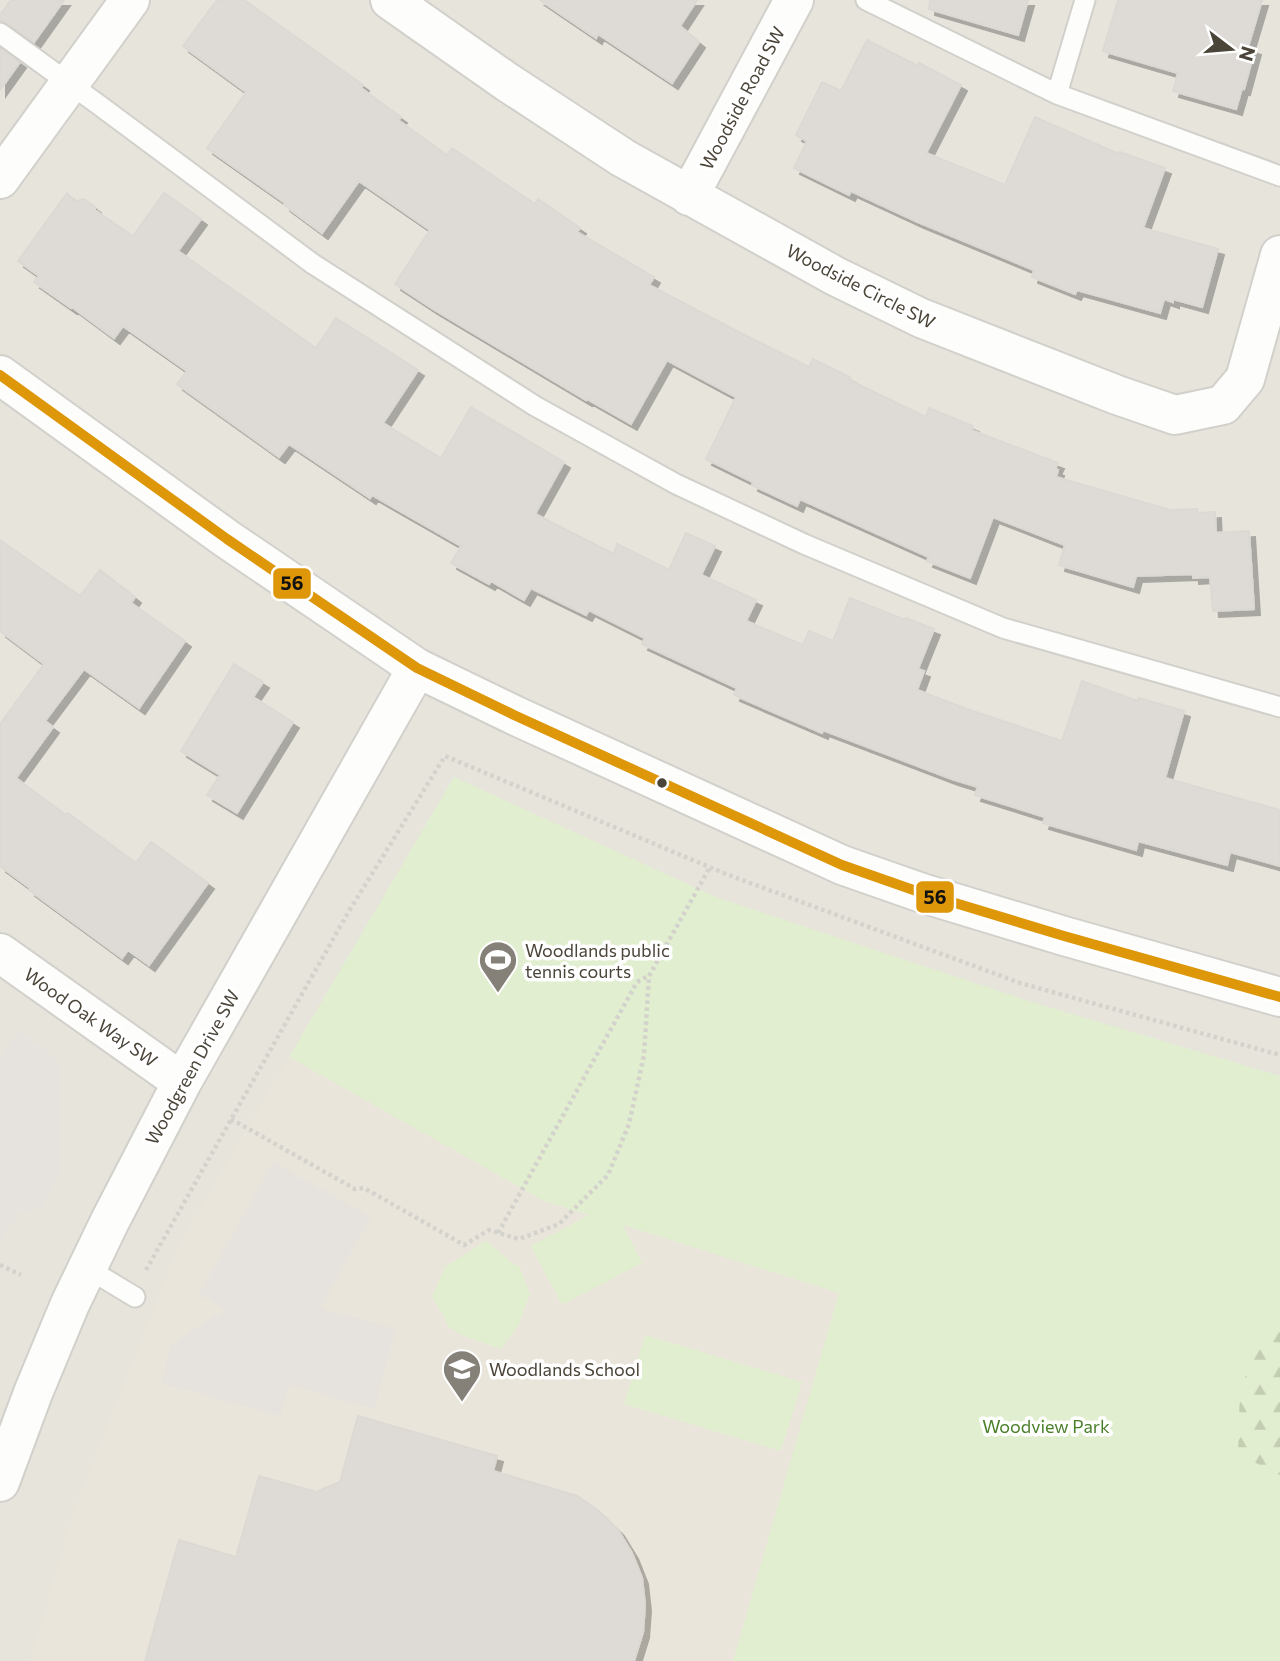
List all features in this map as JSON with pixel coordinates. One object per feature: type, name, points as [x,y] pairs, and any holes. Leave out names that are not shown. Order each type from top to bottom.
[{"type":"street","points":[[0,179],[130,0]]},
{"type":"street","name":"Woodside Circle SW","points":[[390,0],[507,82],[623,158],[835,276],[921,318],[1175,415],[1223,405],[1245,379],[1280,255]]},
{"type":"street","name":"Woodside Road SW","points":[[689,196],[794,0]]},
{"type":"street","points":[[0,375],[227,539],[417,668],[842,864],[922,893],[1051,933],[1280,997]]},
{"type":"street","name":"Woodgreen Drive SW","points":[[0,1482],[70,1304],[182,1082],[417,668]]},
{"type":"street","name":"Wood Oak Way SW","points":[[0,953],[182,1082]]},
{"type":"lane","points":[[866,0],[1057,94],[1280,176]]},
{"type":"lane","points":[[1057,94],[1085,0]]},
{"type":"lane","points":[[0,33],[313,264],[535,406],[676,484],[804,544],[1003,628],[1280,707]]},
{"type":"lane","points":[[87,1268],[135,1297]]},
{"type":"path","points":[[146,1270],[349,911],[445,756],[710,867],[1020,983],[1280,1055]]},
{"type":"path","points":[[231,1119],[355,1189],[364,1188],[464,1245],[489,1230],[519,1239],[559,1224],[608,1175],[629,1124],[644,1055],[649,976],[710,867]]},
{"type":"path","points":[[498,1233],[637,982],[649,976]]},
{"type":"path","points":[[0,1265],[21,1275]]},
{"type":"shaded area","points":[[0,0],[1280,0],[1280,1661],[0,1661]]},
{"type":"shaded area","points":[[19,1030],[57,1060],[60,1078],[59,1157],[62,1169],[42,1208],[19,1212],[0,1243],[0,1059]]},
{"type":"shaded area","name":"Woodlands School","points":[[289,1057],[544,1201],[840,1293],[733,1661],[31,1661],[73,1513],[180,1243]]},
{"type":"shaded area","points":[[273,1162],[371,1217],[320,1308],[396,1329],[374,1409],[290,1385],[280,1416],[161,1383],[171,1345],[225,1310],[199,1294]]},
{"type":"green space","name":"Woodview Park","points":[[454,777],[716,897],[1035,1003],[1280,1076],[1280,1661],[733,1661],[839,1293],[623,1225],[642,1263],[562,1305],[531,1246],[589,1215],[544,1201],[289,1057]]},
{"type":"green space","points":[[486,1241],[515,1265],[519,1265],[530,1294],[518,1326],[501,1349],[464,1336],[449,1327],[432,1296],[445,1267]]},
{"type":"green space","points":[[1280,1321],[1280,1475],[1238,1454],[1240,1387],[1269,1328]]},
{"type":"green space","points":[[645,1335],[802,1382],[781,1451],[624,1404]]},
{"type":"building","points":[[11,0],[64,0],[34,42],[0,21],[0,15]]},
{"type":"building","points":[[217,0],[244,0],[363,85],[361,88],[401,117],[398,120],[447,155],[452,148],[535,204],[538,199],[580,228],[577,232],[654,277],[649,285],[733,329],[809,367],[813,359],[850,377],[849,380],[926,417],[929,408],[973,426],[971,430],[1058,463],[1055,469],[1058,470],[1056,477],[1170,510],[1197,509],[1198,513],[1215,512],[1216,533],[1249,531],[1254,609],[1213,611],[1210,577],[1193,578],[1193,574],[1136,576],[1133,587],[1059,565],[1065,545],[993,517],[970,578],[927,561],[929,557],[800,499],[797,506],[706,459],[736,397],[667,360],[631,424],[586,400],[395,284],[430,230],[359,181],[322,233],[284,205],[285,203],[207,148],[246,92],[183,46]]},
{"type":"building","points":[[540,0],[697,0],[680,26],[699,42],[672,83],[598,34],[596,38]]},
{"type":"building","points":[[930,0],[1028,0],[1018,35],[929,9]]},
{"type":"building","points":[[1118,0],[1262,0],[1248,47],[1255,49],[1236,109],[1173,91],[1178,73],[1103,51]]},
{"type":"building","points":[[867,40],[961,85],[926,153],[1005,185],[1035,117],[1119,154],[1120,152],[1165,168],[1143,228],[1218,249],[1202,307],[1164,299],[1160,313],[1077,290],[1075,294],[1032,277],[1034,270],[851,191],[849,195],[794,168],[807,141],[796,135],[822,82],[841,91]]},
{"type":"building","points":[[0,48],[20,62],[0,90]]},
{"type":"building","points":[[67,193],[75,202],[84,199],[95,207],[95,210],[133,236],[164,193],[201,219],[178,251],[316,348],[336,318],[418,370],[383,423],[441,458],[471,407],[564,462],[535,514],[614,554],[617,544],[669,570],[686,533],[715,546],[701,575],[756,600],[746,621],[803,645],[809,631],[833,641],[850,598],[905,620],[906,618],[934,629],[918,669],[924,671],[917,690],[1062,741],[1082,681],[1138,701],[1139,698],[1184,711],[1165,778],[1280,810],[1280,866],[1230,852],[1227,865],[1138,841],[1136,850],[1043,823],[1045,817],[975,795],[978,787],[823,730],[822,733],[734,695],[737,688],[642,644],[645,638],[589,610],[586,615],[531,588],[524,600],[451,563],[461,546],[372,495],[370,498],[289,444],[279,457],[177,384],[187,371],[123,326],[114,338],[34,282],[39,276],[18,261]]},
{"type":"building","points":[[0,540],[80,596],[100,570],[135,597],[131,603],[185,641],[139,708],[84,669],[45,721],[53,727],[16,778],[136,863],[151,842],[208,883],[149,965],[128,950],[122,958],[0,866],[0,724],[44,664],[0,631]]},
{"type":"building","points":[[234,664],[263,682],[253,697],[293,722],[237,813],[207,795],[220,775],[181,751]]},
{"type":"building","points":[[358,1416],[497,1456],[493,1471],[577,1496],[599,1511],[618,1530],[632,1553],[642,1578],[645,1605],[643,1632],[634,1661],[145,1661],[179,1540],[236,1557],[259,1476],[316,1492],[340,1482]]},
{"type":"transit line","name":"56","points":[[0,375],[227,539],[417,668],[842,865],[922,893],[1064,936],[1280,997]]},
{"type":"place","name":"Woodlands public tennis courts","points":[[498,994]]},
{"type":"place","name":"Woodlands School","points":[[462,1403]]}]
